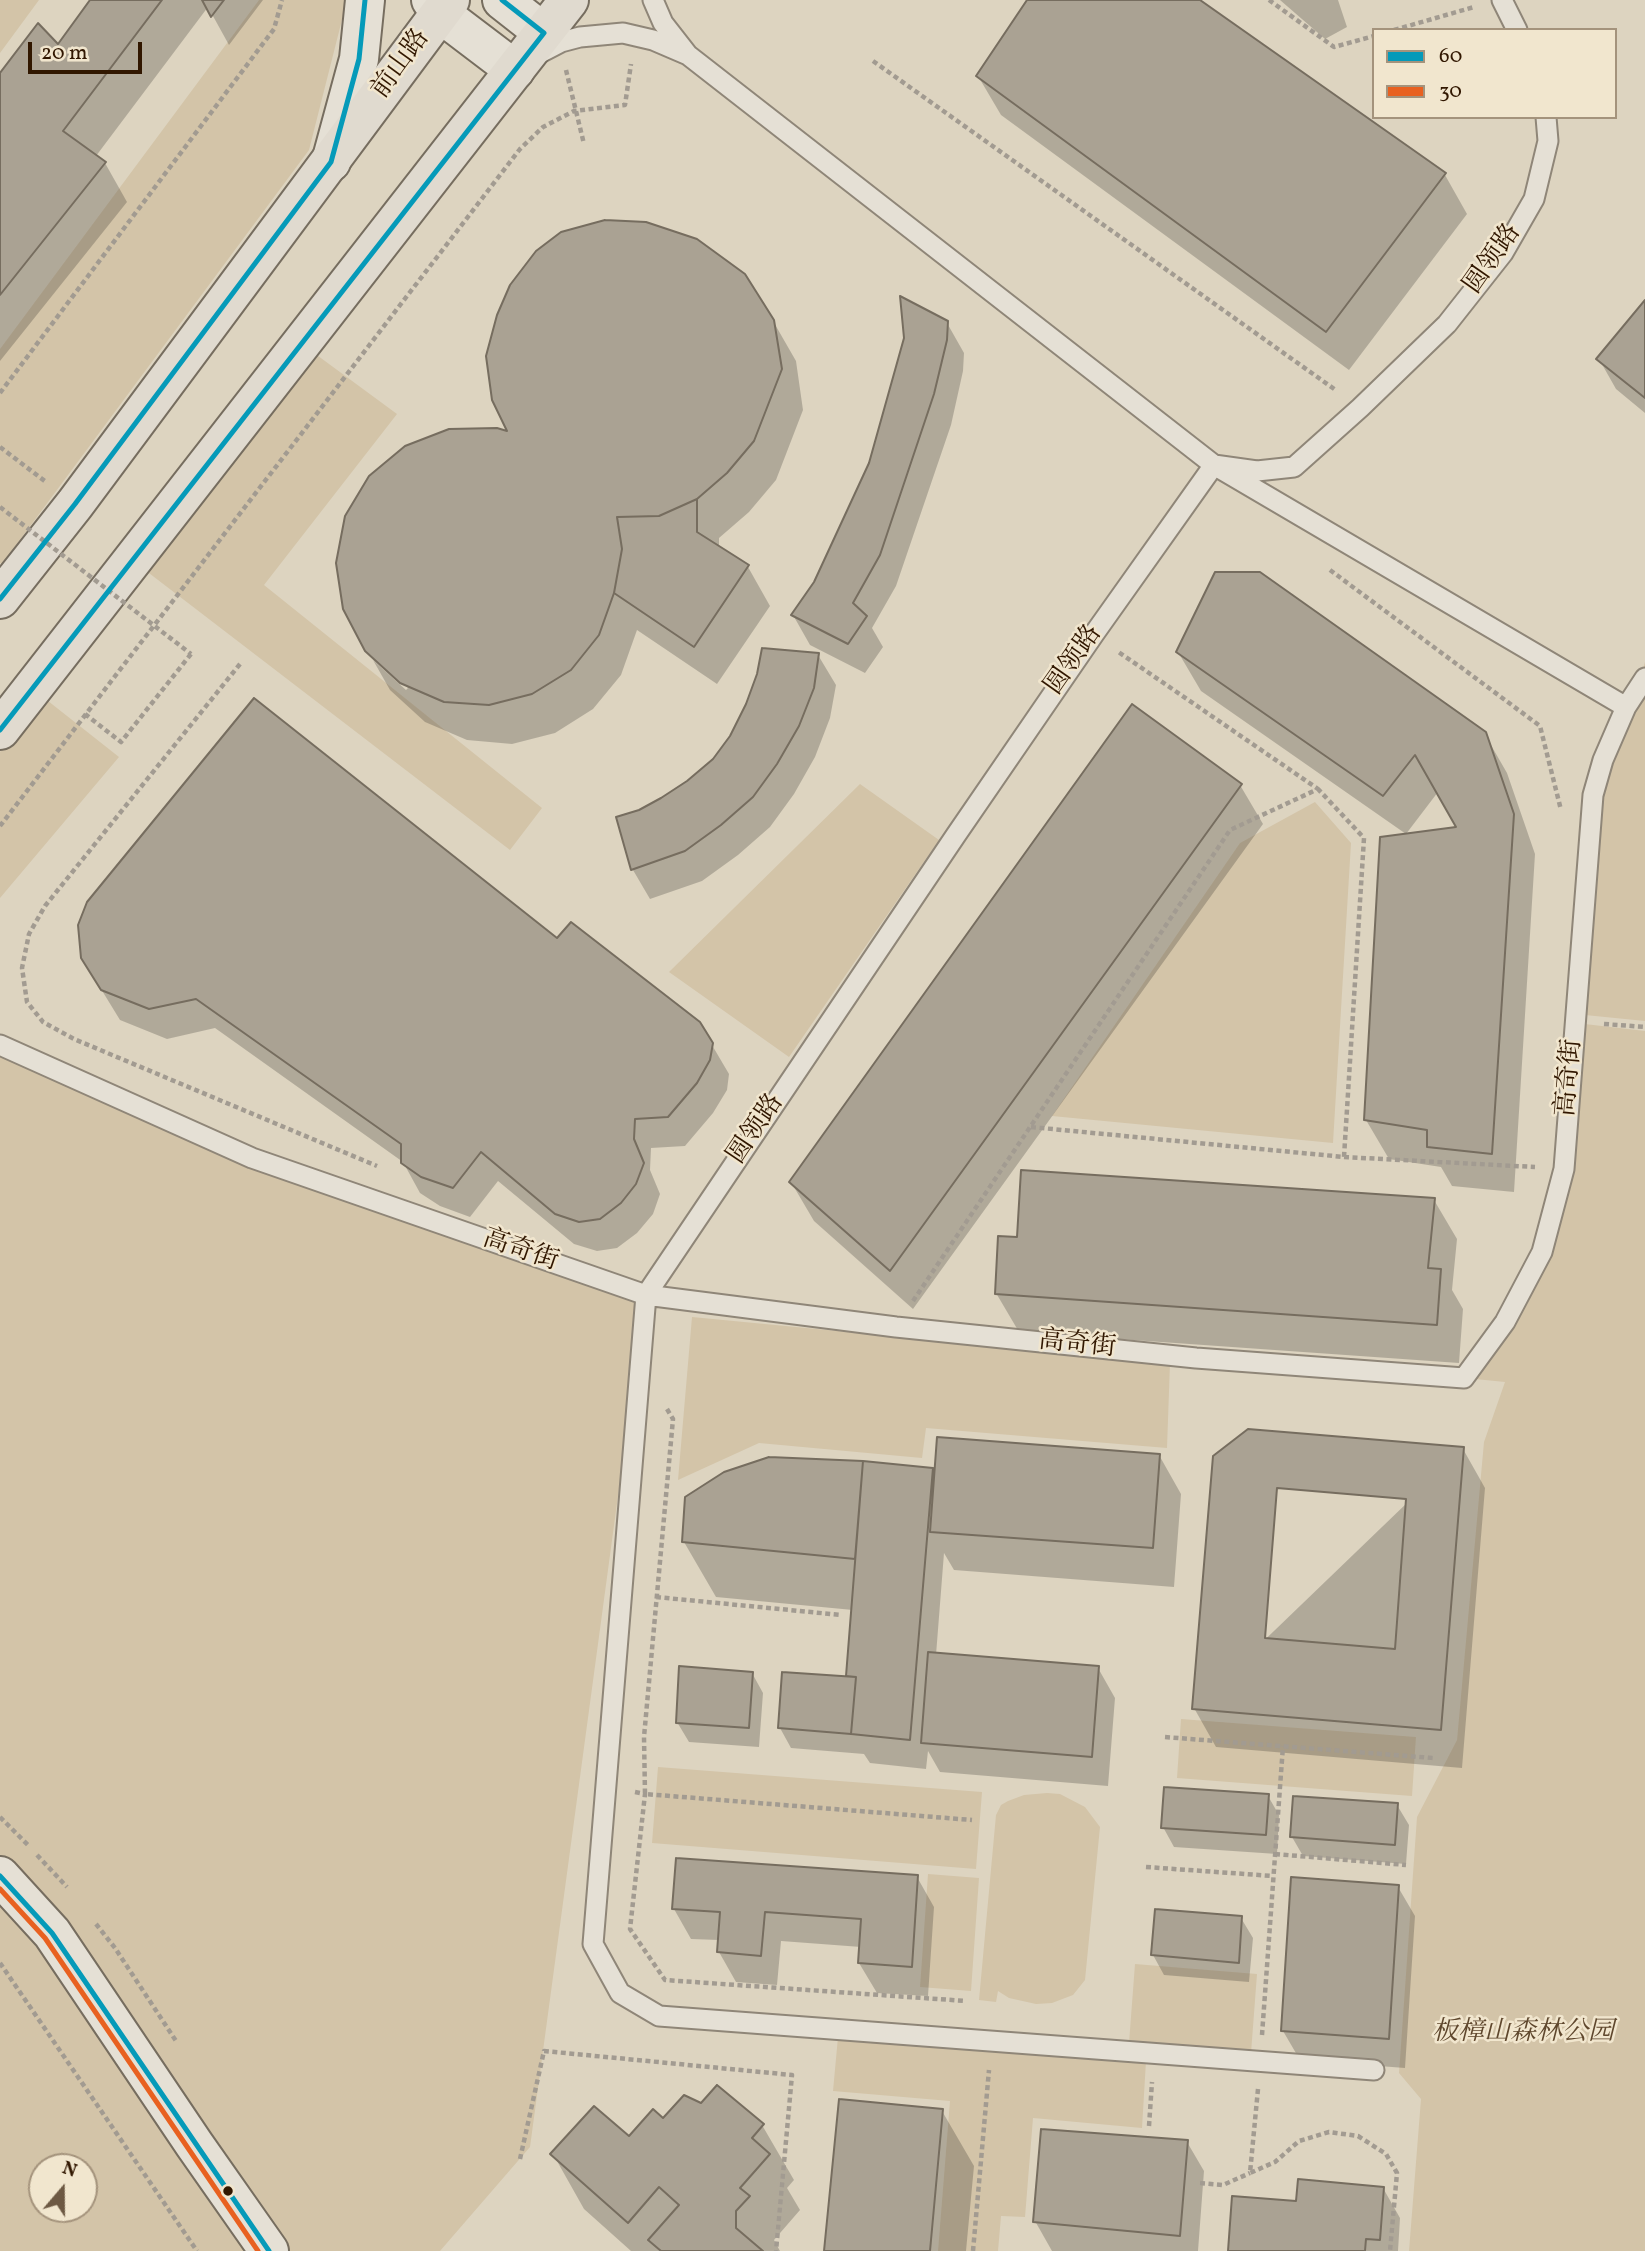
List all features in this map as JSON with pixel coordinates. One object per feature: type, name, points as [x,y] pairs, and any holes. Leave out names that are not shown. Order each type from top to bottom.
[{"type":"main road","points":[[331,162],[359,59],[365,0]]},
{"type":"main road","points":[[502,0],[552,37]]},
{"type":"main road","points":[[0,730],[506,82],[552,37],[569,0]]},
{"type":"main road","points":[[441,4],[506,82]]},
{"type":"main road","name":"前山路","points":[[0,599],[75,504],[331,162],[441,4]]},
{"type":"main road","points":[[0,1876],[52,1933],[269,2251]]},
{"type":"lane","points":[[653,0],[663,23],[688,55]]},
{"type":"lane","points":[[1494,2],[1515,28]]},
{"type":"lane","points":[[552,37],[623,33],[662,43],[688,55],[1214,465],[1626,707]]},
{"type":"lane","name":"圆领路","points":[[646,1296],[1094,634],[1214,465],[1257,471],[1294,467],[1447,324],[1503,253],[1534,199],[1548,141],[1546,119]]},
{"type":"lane","name":"高奇街","points":[[0,1045],[252,1158],[646,1296],[896,1327],[1196,1358],[1464,1378],[1505,1322],[1542,1251],[1564,1169],[1593,795],[1626,707],[1645,677]]},
{"type":"lane","points":[[646,1296],[593,1944],[620,1993],[659,2016],[1374,2070]]},
{"type":"path","points":[[0,393],[274,29],[282,0]]},
{"type":"path","points":[[1269,0],[1334,47],[1372,37]]},
{"type":"path","points":[[1401,28],[1494,2]]},
{"type":"path","points":[[0,827],[520,149],[544,127],[574,111],[625,105],[635,35]]},
{"type":"path","points":[[552,37],[584,144]]},
{"type":"path","points":[[873,61],[1360,408]]},
{"type":"path","points":[[0,447],[75,504]]},
{"type":"path","points":[[0,507],[191,654],[121,742],[85,714]]},
{"type":"path","points":[[1329,569],[1540,726],[1561,810],[1588,856]]},
{"type":"path","points":[[1094,634],[1318,789],[1364,838],[1344,1157]]},
{"type":"path","points":[[240,664],[45,906],[29,934],[22,968],[27,1002],[43,1022],[74,1039],[377,1166]]},
{"type":"path","points":[[896,1327],[1230,830],[1318,789]]},
{"type":"path","points":[[1576,1022],[1645,1027]]},
{"type":"path","points":[[1031,1127],[1344,1157],[1564,1169]]},
{"type":"path","points":[[640,1363],[673,1419],[644,1737],[645,1794],[630,1930],[665,1980],[966,2001]]},
{"type":"path","points":[[656,1597],[841,1615]]},
{"type":"path","points":[[1165,1737],[1433,1758]]},
{"type":"path","points":[[1250,2173],[1261,2062],[1283,1746]]},
{"type":"path","points":[[606,1789],[972,1820]]},
{"type":"path","points":[[1275,1854],[1406,1865]]},
{"type":"path","points":[[1146,1867],[1273,1876]]},
{"type":"path","points":[[0,1963],[197,2251]]},
{"type":"path","points":[[973,2251],[991,2041]]},
{"type":"path","points":[[520,2160],[544,2051],[792,2076],[776,2251]]},
{"type":"path","points":[[1149,2126],[1154,2054]]},
{"type":"path","points":[[1200,2183],[1223,2185],[1275,2162],[1299,2141],[1329,2132],[1358,2136],[1386,2154],[1397,2173],[1390,2251]]},
{"type":"green space","points":[[0,0],[39,0],[0,53]]},
{"type":"green space","points":[[259,0],[347,0],[309,150],[2,564],[0,349]]},
{"type":"green space","points":[[310,350],[397,414],[264,585],[542,808],[510,850],[145,570]]},
{"type":"green space","points":[[1645,662],[1645,1021],[1585,1015],[1602,799]]},
{"type":"green space","points":[[43,697],[119,757],[0,898],[0,752]]},
{"type":"green space","points":[[860,784],[939,840],[789,1057],[669,972]]},
{"type":"green space","points":[[1315,802],[1351,843],[1333,1143],[1052,1116],[1240,843]]},
{"type":"green space","name":"板樟山森林公园","points":[[1576,1023],[1645,1031],[1645,2251],[1409,2251],[1421,2099],[1399,2073],[1417,1817],[1457,1740],[1484,1442],[1505,1382],[1465,1378],[1543,1251]]},
{"type":"green space","points":[[0,1046],[252,1159],[645,1296],[530,2147],[440,2251],[270,2251],[0,1876]]},
{"type":"green space","points":[[692,1317],[1170,1363],[1167,1448],[926,1428],[922,1458],[759,1443],[678,1480]]},
{"type":"green space","points":[[1181,1719],[1416,1737],[1412,1796],[1177,1778]]},
{"type":"green space","points":[[658,1767],[982,1792],[976,1869],[652,1843]]},
{"type":"green space","points":[[1060,1794],[1085,1807],[1100,1827],[1085,1980],[1073,1995],[1052,2003],[1036,2004],[1009,1998],[998,1991],[996,2002],[979,2000],[996,1815],[1001,1805],[1008,1801],[1024,1795]]},
{"type":"green space","points":[[928,1874],[979,1878],[971,1991],[920,1987]]},
{"type":"green space","points":[[0,1895],[38,1935],[247,2251],[0,2251]]},
{"type":"green space","points":[[1135,1964],[1257,1974],[1251,2053],[1129,2043]]},
{"type":"green space","points":[[838,2037],[1146,2061],[1142,2128],[1033,2118],[1025,2217],[1001,2216],[998,2251],[938,2251],[950,2101],[833,2091]]},
{"type":"building","points":[[90,0],[162,0],[63,131],[106,162],[0,295],[0,73],[38,23],[58,44]]},
{"type":"building","points":[[202,0],[224,0],[211,17]]},
{"type":"building","points":[[1027,0],[1200,0],[1446,173],[1326,332],[976,76]]},
{"type":"building","points":[[605,220],[646,222],[697,239],[745,274],[774,320],[782,369],[754,441],[727,473],[697,499],[659,516],[617,517],[622,549],[614,593],[599,635],[571,670],[532,694],[489,705],[444,702],[400,683],[365,651],[343,609],[336,563],[345,516],[369,476],[405,446],[449,429],[497,428],[507,431],[492,400],[486,356],[497,315],[510,285],[536,251],[561,232]]},
{"type":"building","points":[[900,296],[948,321],[947,340],[934,394],[880,555],[853,603],[867,616],[848,644],[791,615],[814,582],[869,463],[904,338]]},
{"type":"building","points":[[1645,300],[1645,398],[1596,359]]},
{"type":"building","points":[[697,499],[697,532],[749,565],[694,647],[614,593],[622,549],[617,517],[659,516]]},
{"type":"building","points":[[1215,572],[1260,572],[1486,732],[1514,814],[1492,1154],[1427,1147],[1427,1130],[1364,1120],[1380,837],[1456,827],[1415,755],[1383,796],[1176,652]]},
{"type":"building","points":[[762,648],[819,653],[814,688],[799,726],[777,764],[753,797],[721,825],[685,851],[631,870],[616,817],[639,810],[661,798],[713,759],[730,736],[746,704],[757,674]]},
{"type":"building","points":[[254,698],[557,938],[571,922],[700,1022],[713,1043],[710,1060],[697,1083],[668,1117],[635,1119],[634,1139],[644,1163],[636,1184],[621,1203],[600,1219],[579,1222],[555,1214],[481,1152],[453,1188],[421,1177],[401,1163],[401,1144],[196,999],[149,1009],[101,990],[81,958],[78,925],[87,902]]},
{"type":"building","points":[[1132,704],[1242,784],[890,1271],[789,1182]]},
{"type":"building","points":[[1021,1170],[1435,1198],[1428,1268],[1441,1269],[1437,1325],[995,1294],[998,1236],[1017,1237]]},
{"type":"building","points":[[1248,1429],[1464,1447],[1441,1730],[1192,1709],[1213,1456]]},
{"type":"building","points":[[937,1437],[1160,1454],[1153,1548],[930,1532]]},
{"type":"building","points":[[769,1457],[863,1461],[855,1559],[682,1542],[685,1497],[724,1472]]},
{"type":"building","points":[[863,1461],[933,1468],[910,1740],[851,1734],[856,1677],[846,1676]]},
{"type":"building","points":[[1277,1488],[1406,1499],[1395,1649],[1265,1638]]},
{"type":"building","points":[[928,1652],[1099,1666],[1092,1757],[921,1743]]},
{"type":"building","points":[[679,1666],[753,1672],[749,1728],[676,1723]]},
{"type":"building","points":[[782,1672],[856,1677],[851,1734],[778,1728]]},
{"type":"building","points":[[1164,1787],[1269,1794],[1266,1835],[1161,1828]]},
{"type":"building","points":[[1293,1796],[1398,1803],[1395,1845],[1290,1837]]},
{"type":"building","points":[[676,1858],[918,1875],[912,1967],[858,1963],[861,1919],[765,1912],[761,1956],[717,1952],[720,1912],[672,1909]]},
{"type":"building","points":[[1291,1877],[1399,1885],[1389,2039],[1281,2031]]},
{"type":"building","points":[[1155,1909],[1242,1916],[1239,1963],[1151,1955]]},
{"type":"building","points":[[717,2085],[764,2124],[752,2138],[770,2154],[740,2188],[750,2196],[736,2211],[736,2228],[763,2251],[661,2251],[648,2240],[679,2205],[659,2187],[628,2223],[550,2154],[594,2106],[629,2136],[653,2109],[663,2118],[684,2095],[701,2103]]},
{"type":"building","points":[[839,2099],[943,2109],[930,2251],[824,2251]]},
{"type":"building","points":[[1041,2129],[1188,2140],[1180,2236],[1033,2222]]},
{"type":"building","points":[[1298,2179],[1384,2187],[1380,2240],[1366,2239],[1365,2251],[1228,2251],[1232,2196],[1296,2201]]},
{"type":"transit line","name":"60","points":[[0,599],[75,504],[331,162],[359,59],[365,0]]},
{"type":"transit line","name":"60","points":[[0,730],[544,33],[502,0]]},
{"type":"transit line","name":"60","points":[[0,1876],[52,1933],[269,2251]]},
{"type":"transit line","name":"30","points":[[0,1889],[45,1938],[258,2251]]}]
